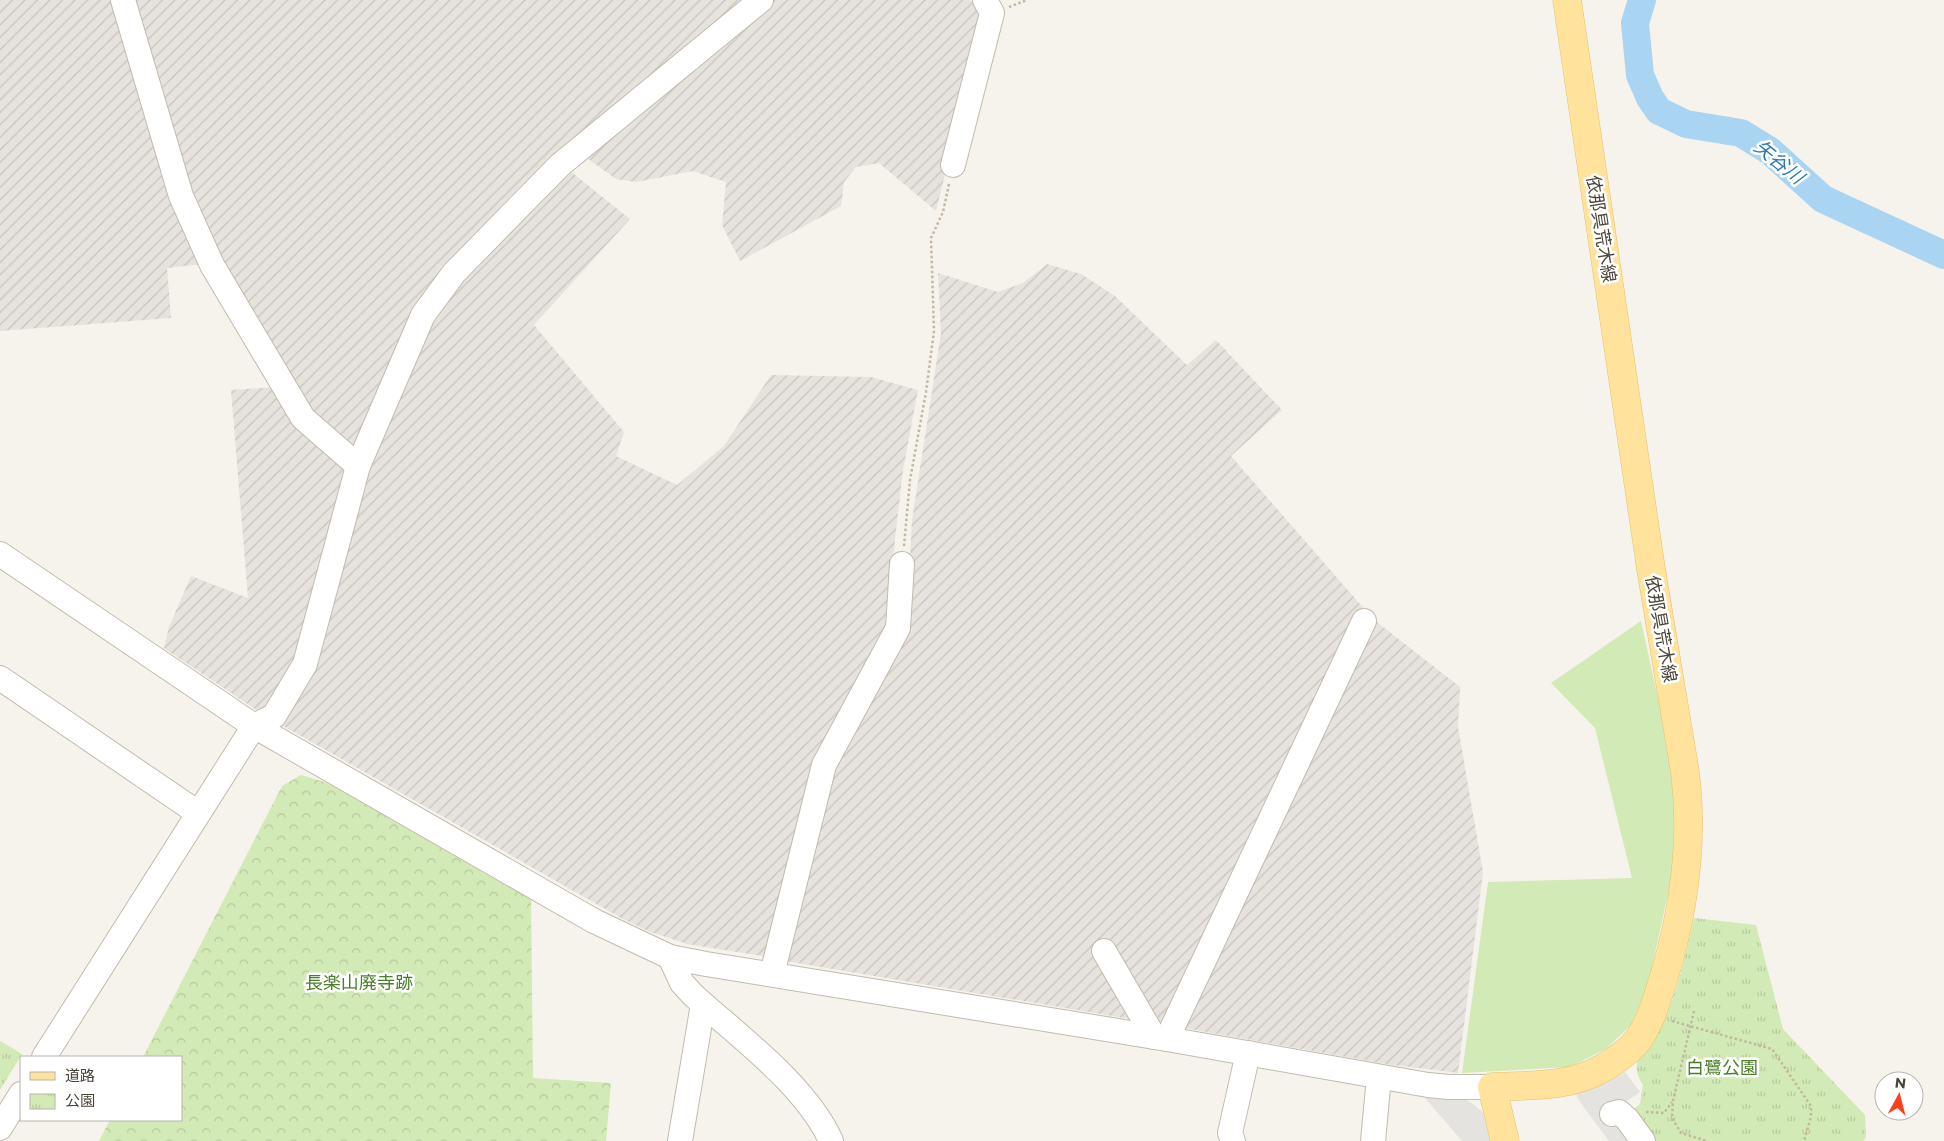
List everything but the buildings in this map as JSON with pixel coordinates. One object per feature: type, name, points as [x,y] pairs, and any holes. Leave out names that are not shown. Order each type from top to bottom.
[{"type":"main road","name":"依那具荒木線","points":[[1492,1086],[1556,1084],[1582,1078],[1602,1069],[1639,1039],[1649,1022],[1672,952],[1682,907],[1689,845],[1689,805],[1685,772],[1651,569],[1567,0]]},
{"type":"main road","points":[[1492,1086],[1505,1141]]},
{"type":"street","points":[[122,0],[182,196],[212,265],[303,418],[358,466]]},
{"type":"street","points":[[45,1056],[254,726],[274,716],[305,664],[358,466],[423,315],[454,273],[560,165],[761,0]]},
{"type":"street","points":[[953,165],[992,13],[985,0]]},
{"type":"street","points":[[0,554],[254,726],[594,921],[670,957],[1161,1038],[1449,1088],[1492,1086]]},
{"type":"street","points":[[772,974],[824,765],[898,628],[902,564]]},
{"type":"street","points":[[1161,1038],[1364,621]]},
{"type":"street","points":[[0,678],[198,813]]},
{"type":"street","points":[[1104,951],[1161,1038]]},
{"type":"street","points":[[670,957],[682,983],[702,1004],[793,1085],[823,1124],[831,1141]]},
{"type":"street","points":[[680,1141],[702,1004]]},
{"type":"street","points":[[1233,1141],[1230,1133],[1248,1053]]},
{"type":"street","points":[[1373,1141],[1379,1077]]},
{"type":"street","points":[[0,1128],[20,1096]]},
{"type":"street","points":[[1612,1114],[1619,1112],[1627,1118],[1643,1141]]},
{"type":"path","points":[[902,564],[910,480],[926,392],[934,331],[931,238],[942,212],[953,165]]},
{"type":"path","points":[[1694,1010],[1673,1101],[1672,1118],[1680,1133],[1707,1141]]},
{"type":"path","points":[[1668,1020],[1772,1049],[1811,1106],[1811,1117],[1804,1141]]},
{"type":"path","points":[[1644,1111],[1651,1114],[1664,1113],[1673,1101]]},
{"type":"shaded area","points":[[0,0],[116,0],[204,264],[167,268],[171,318],[0,331]]},
{"type":"shaded area","points":[[131,0],[969,0],[978,3],[984,16],[936,211],[879,163],[856,167],[844,182],[841,206],[740,261],[722,225],[726,182],[693,171],[636,182],[616,179],[584,156],[570,171],[630,219],[534,325],[624,432],[616,456],[677,485],[724,446],[771,375],[871,377],[918,390],[903,470],[895,539],[890,621],[818,753],[767,954],[762,956],[687,944],[648,931],[621,918],[280,724],[366,470],[308,415],[188,199]]},
{"type":"shaded area","points":[[1047,264],[1081,274],[1115,296],[1187,365],[1216,340],[1282,410],[1231,456],[1373,619],[1460,687],[1458,727],[1483,872],[1458,1073],[1386,1064],[785,961],[833,768],[906,629],[912,520],[941,333],[938,273],[998,292],[1023,283]]},
{"type":"shaded area","points":[[275,387],[341,463],[347,484],[294,668],[264,713],[258,711],[164,648],[169,627],[191,576],[248,598],[231,390]]},
{"type":"shaded area","points":[[1625,1072],[1640,1092],[1628,1100],[1623,1116],[1636,1141],[1609,1141],[1577,1098],[1576,1092],[1606,1083]]},
{"type":"shaded area","points":[[1426,1092],[1455,1095],[1470,1102],[1484,1113],[1496,1141],[1462,1141],[1425,1098]]},
{"type":"green space","points":[[1641,621],[1665,730],[1680,826],[1670,885],[1648,985],[1631,1025],[1606,1049],[1570,1067],[1462,1073],[1488,882],[1632,878],[1595,728],[1551,683]]},
{"type":"green space","name":"長楽山廃寺跡","points":[[301,775],[331,784],[531,898],[533,1078],[611,1083],[606,1141],[99,1141],[109,1121],[182,1121],[182,1056],[144,1056],[282,786]]},
{"type":"green space","name":"白鷺公園","points":[[1694,918],[1756,925],[1783,1029],[1865,1115],[1866,1138],[1863,1141],[1647,1141],[1629,1113],[1640,1104],[1643,1085],[1638,1074],[1637,1063],[1638,1059],[1657,1036],[1671,1004]]},
{"type":"green space","points":[[0,1041],[22,1054],[0,1090]]},
{"type":"waterway","name":"矢谷川","points":[[1642,0],[1635,23],[1640,75],[1650,98],[1659,111],[1686,124],[1741,133],[1770,151],[1823,199],[1944,255]]}]
